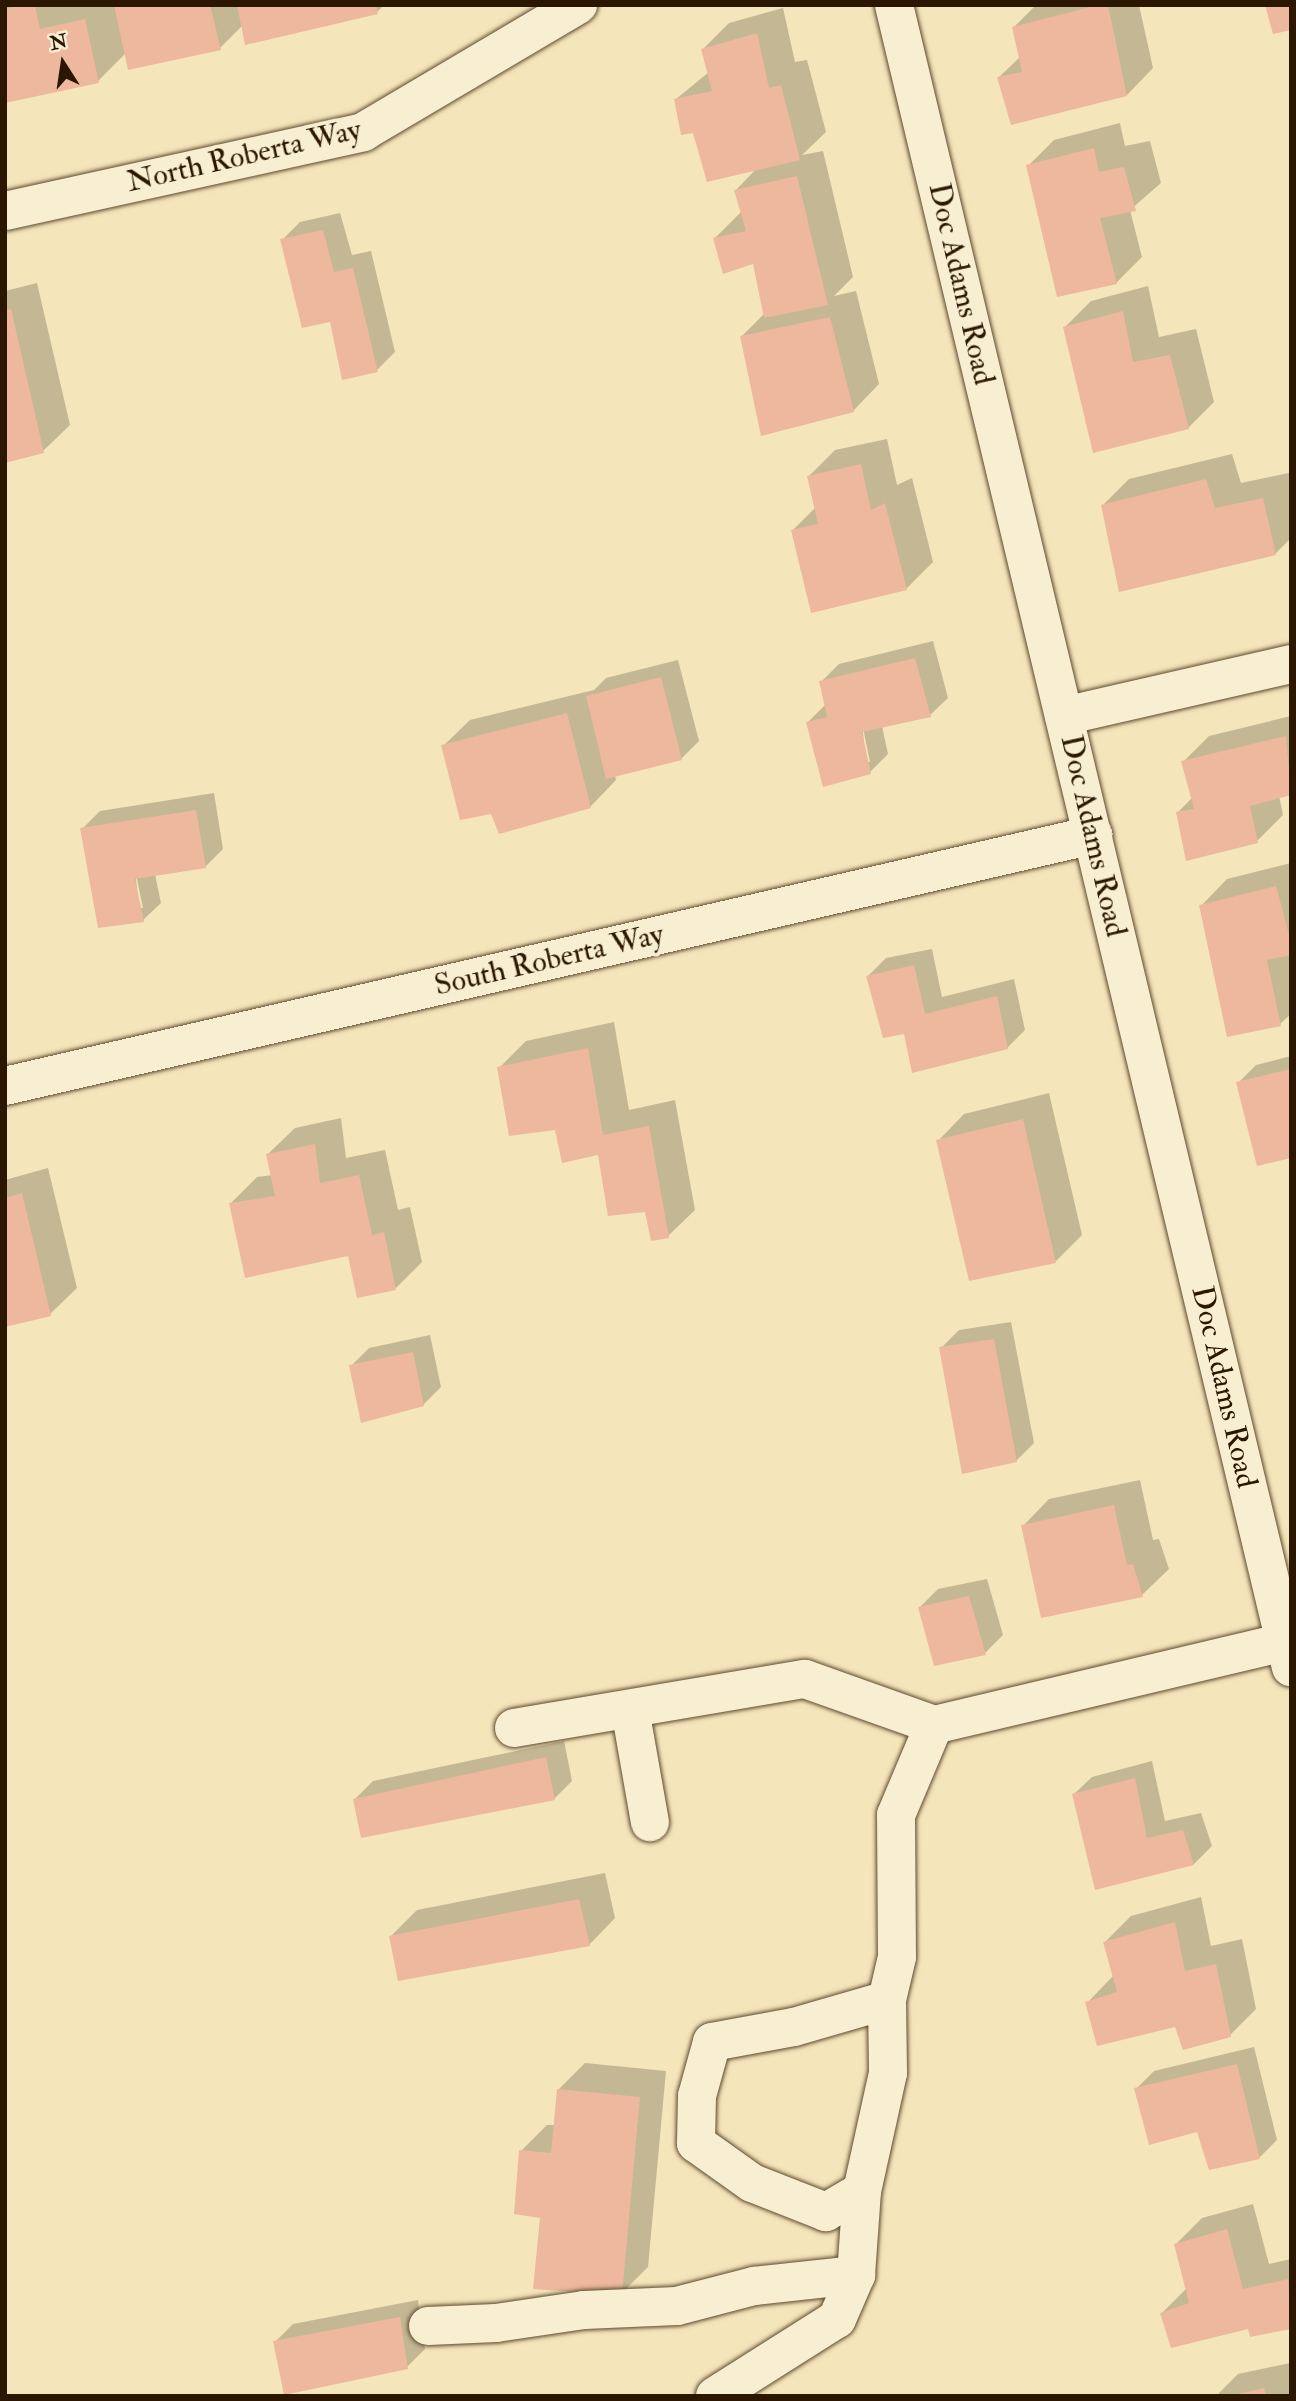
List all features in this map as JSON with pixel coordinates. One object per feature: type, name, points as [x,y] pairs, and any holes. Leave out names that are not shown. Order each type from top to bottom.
[{"type":"street","name":"North Roberta Way","points":[[5,211],[363,132],[578,5]]},
{"type":"street","name":"Doc Adams Road","points":[[894,5],[1288,1654]]},
{"type":"street","points":[[1064,716],[1291,664]]},
{"type":"street","name":"South Roberta Way","points":[[5,1086],[1093,835]]},
{"type":"street","points":[[514,1728],[805,1679],[934,1725],[1288,1654]]},
{"type":"street","points":[[631,1709],[650,1822]]},
{"type":"street","points":[[715,2396],[837,2319],[856,2275],[862,2192],[888,2073],[887,2000],[897,1957],[897,1815],[934,1725]]},
{"type":"street","points":[[862,2192],[826,2212],[752,2183],[696,2143],[697,2096],[712,2042],[794,2027],[887,2000]]},
{"type":"street","points":[[428,2326],[496,2323],[584,2310],[677,2306],[754,2286],[856,2275]]},
{"type":"building","points":[[35,5],[40,29],[85,19],[99,83],[5,103],[5,9]]},
{"type":"building","points":[[114,5],[210,5],[221,50],[128,70]]},
{"type":"building","points":[[237,5],[376,5],[378,14],[245,45]]},
{"type":"building","points":[[1098,5],[1108,5],[1127,96],[1011,125],[997,77],[1022,72],[1012,27]]},
{"type":"building","points":[[1265,5],[1291,5],[1291,30],[1273,34]]},
{"type":"building","points":[[757,33],[769,88],[781,85],[800,160],[707,182],[693,133],[681,135],[674,99],[712,91],[701,49]]},
{"type":"building","points":[[1094,148],[1099,172],[1124,167],[1136,211],[1100,218],[1117,284],[1057,297],[1026,165]]},
{"type":"building","points":[[797,176],[828,305],[764,318],[753,264],[723,274],[713,238],[746,231],[734,190]]},
{"type":"building","points":[[323,230],[334,272],[353,268],[378,372],[342,380],[330,322],[302,328],[280,239]]},
{"type":"building","points":[[11,309],[44,453],[5,463],[5,310]]},
{"type":"building","points":[[1123,311],[1133,362],[1170,355],[1189,429],[1093,453],[1063,327]]},
{"type":"building","points":[[830,317],[854,412],[761,436],[740,336]]},
{"type":"building","points":[[861,464],[871,510],[885,503],[907,590],[811,613],[791,530],[818,524],[807,476]]},
{"type":"building","points":[[1206,479],[1215,508],[1263,498],[1276,555],[1119,592],[1101,505]]},
{"type":"building","points":[[915,658],[931,717],[862,732],[871,774],[823,787],[806,722],[827,717],[819,681]]},
{"type":"building","points":[[661,677],[682,760],[606,779],[586,696]]},
{"type":"building","points":[[567,713],[591,808],[499,834],[491,814],[460,820],[441,745]]},
{"type":"building","points":[[1286,736],[1291,795],[1250,806],[1258,843],[1186,861],[1176,812],[1194,809],[1181,761]]},
{"type":"building","points":[[196,810],[206,868],[135,879],[144,922],[98,928],[80,828]]},
{"type":"building","points":[[1276,886],[1291,942],[1291,955],[1267,960],[1281,1026],[1227,1037],[1199,905]]},
{"type":"building","points":[[914,965],[925,1014],[997,996],[1008,1049],[912,1073],[904,1034],[883,1038],[866,976]]},
{"type":"building","points":[[588,1048],[603,1135],[649,1126],[669,1238],[651,1241],[645,1212],[608,1216],[598,1155],[562,1163],[555,1130],[509,1136],[497,1067]]},
{"type":"building","points":[[1291,1069],[1291,1158],[1257,1166],[1236,1082]]},
{"type":"building","points":[[1023,1119],[1056,1263],[969,1281],[936,1140]]},
{"type":"building","points":[[315,1144],[320,1183],[359,1175],[372,1235],[384,1232],[396,1290],[357,1298],[348,1256],[245,1278],[229,1203],[275,1196],[266,1154]]},
{"type":"building","points":[[22,1193],[51,1316],[5,1327],[5,1198]]},
{"type":"building","points":[[994,1339],[1017,1462],[962,1474],[939,1347]]},
{"type":"building","points":[[413,1352],[424,1406],[361,1423],[349,1365]]},
{"type":"building","points":[[1114,1505],[1127,1565],[1133,1564],[1143,1597],[1041,1618],[1021,1525]]},
{"type":"building","points":[[969,1596],[986,1655],[934,1666],[918,1607]]},
{"type":"building","points":[[546,1757],[555,1800],[361,1838],[353,1799]]},
{"type":"building","points":[[1135,1778],[1147,1838],[1183,1830],[1194,1865],[1095,1890],[1072,1794]]},
{"type":"building","points":[[579,1899],[590,1946],[398,1981],[389,1936]]},
{"type":"building","points":[[1175,1922],[1185,1971],[1216,1964],[1231,2037],[1183,2050],[1175,2027],[1097,2046],[1085,2002],[1117,1992],[1103,1942]]},
{"type":"building","points":[[1237,2064],[1260,2159],[1209,2170],[1197,2132],[1149,2145],[1134,2088]]},
{"type":"building","points":[[557,2089],[640,2097],[622,2295],[533,2289],[540,2218],[514,2214],[519,2150],[551,2153]]},
{"type":"building","points":[[1227,2229],[1243,2289],[1288,2279],[1291,2329],[1250,2337],[1248,2329],[1171,2348],[1160,2313],[1189,2303],[1174,2244]]},
{"type":"building","points":[[400,2317],[408,2369],[284,2395],[273,2341]]},
{"type":"building","points":[[1264,2388],[1266,2396],[1234,2396],[1234,2395]]}]
